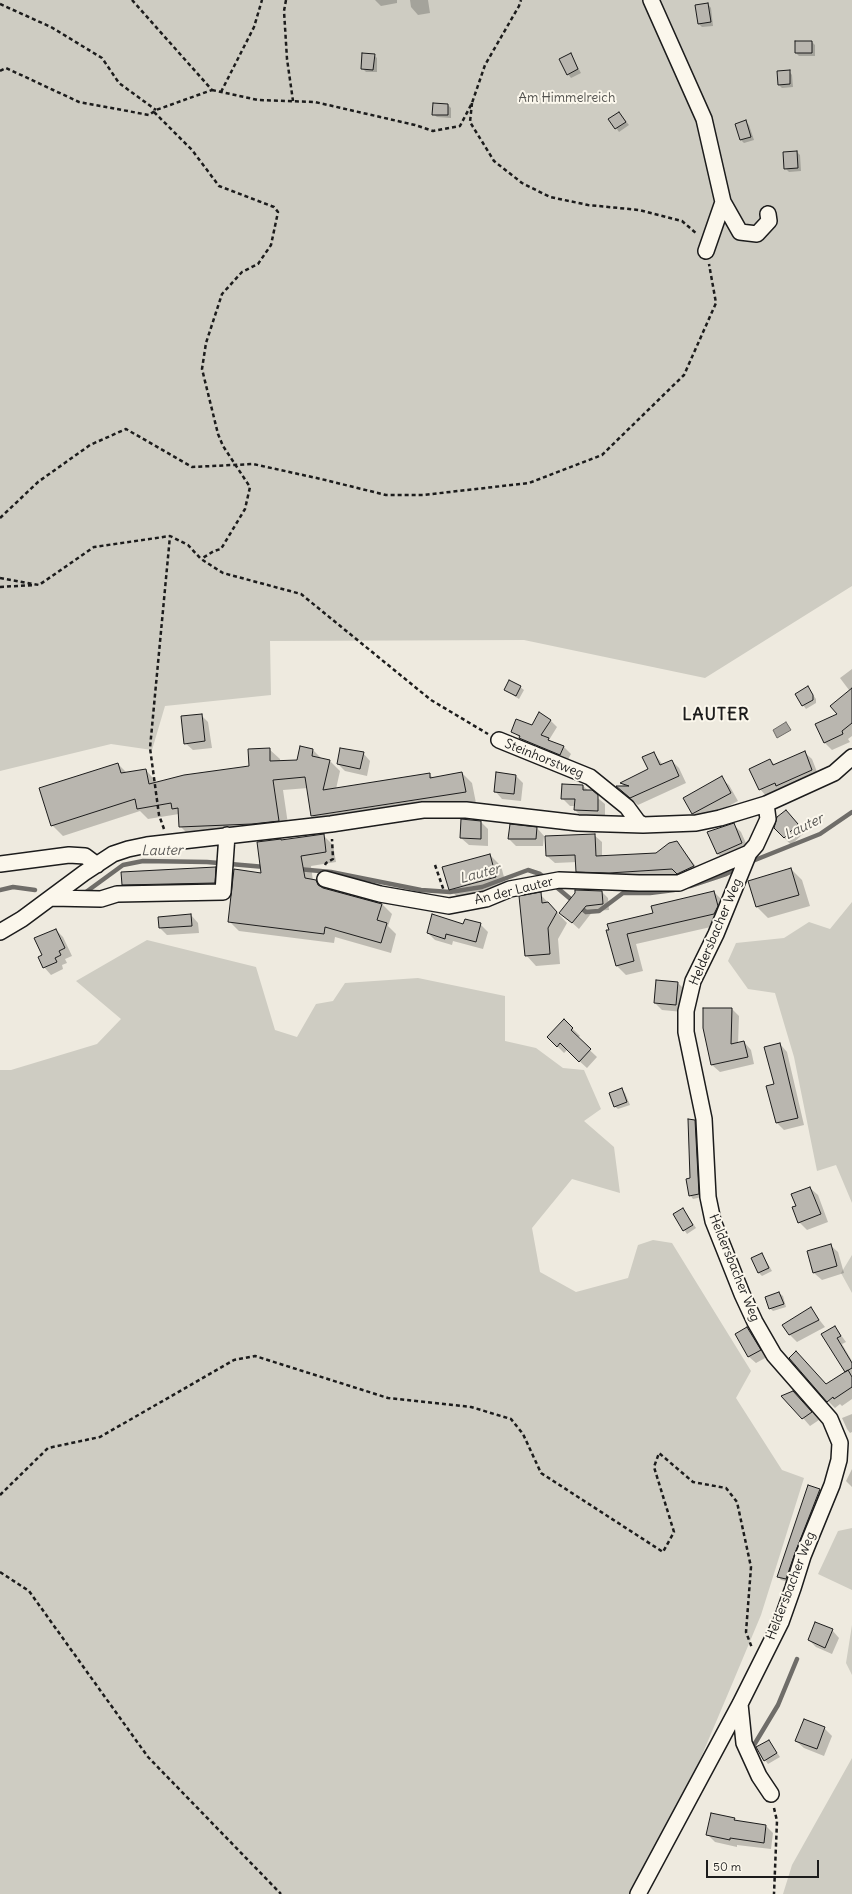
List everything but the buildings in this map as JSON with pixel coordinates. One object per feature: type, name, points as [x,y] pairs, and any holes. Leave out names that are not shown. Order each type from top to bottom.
[{"type":"street","points":[[651,0],[704,119],[723,202],[740,232],[758,234],[769,221],[768,214]]},
{"type":"street","points":[[706,251],[723,202]]},
{"type":"street","name":"Steinhorstweg","points":[[499,740],[590,777],[627,807],[638,822],[643,825]]},
{"type":"street","points":[[0,932],[22,919],[97,865],[114,854],[128,849],[168,841],[331,824],[423,810],[466,810],[578,823],[643,825],[696,823],[720,818],[766,804],[834,773],[852,757]]},
{"type":"street","name":"Heldersbacher Weg","points":[[638,1894],[740,1704],[780,1622],[794,1588],[803,1556],[832,1485],[839,1460],[840,1443],[830,1419],[774,1355],[756,1322],[713,1221],[708,1197],[704,1119],[686,1032],[686,1011],[693,981],[737,885],[748,853],[756,844],[768,819],[766,804]]},
{"type":"street","points":[[52,898],[101,899],[117,894],[223,892],[227,836]]},
{"type":"street","name":"An der Lauter","points":[[325,879],[380,894],[449,906],[486,900],[510,889],[536,883],[559,880],[639,884],[679,883],[748,853]]},
{"type":"street","points":[[0,864],[69,855],[85,856],[97,865]]},
{"type":"street","points":[[740,1704],[744,1743],[759,1776],[771,1794]]},
{"type":"path","points":[[132,0],[212,90]]},
{"type":"path","points":[[220,92],[254,27],[262,0]]},
{"type":"path","points":[[286,0],[284,11],[287,60],[293,101]]},
{"type":"path","points":[[0,71],[6,68],[78,102],[149,115],[155,111],[212,90],[258,100],[315,102],[415,125],[434,131],[460,126],[472,103],[484,65],[516,12],[520,0]]},
{"type":"path","points":[[0,4],[51,27],[102,58],[119,82],[155,111],[192,150],[219,186],[274,207],[278,212],[271,245],[258,264],[242,272],[222,294],[206,343],[202,369],[220,440],[250,487],[245,509],[221,549],[214,550],[201,559]]},
{"type":"path","points":[[0,518],[38,482],[90,446],[126,429],[192,467],[253,464],[386,495],[423,496],[529,483],[602,455],[684,375],[716,303],[706,251],[699,236],[682,222],[638,210],[588,205],[550,197],[522,183],[494,161],[470,122],[472,103]]},
{"type":"path","points":[[168,841],[159,815],[150,748],[170,536]]},
{"type":"path","points":[[0,587],[40,585],[94,547],[170,536],[188,545],[201,559],[224,573],[301,594],[431,700],[499,740]]},
{"type":"path","points":[[0,578],[40,585]]},
{"type":"path","points":[[326,863],[333,859],[331,824]]},
{"type":"path","points":[[435,865],[442,882]]},
{"type":"path","points":[[0,1495],[48,1448],[100,1436],[234,1360],[255,1356],[388,1398],[471,1407],[511,1419],[523,1434],[541,1473],[663,1552],[674,1532],[654,1467],[659,1453],[693,1482],[726,1488],[737,1502],[751,1567],[746,1632],[759,1664]]},
{"type":"path","points":[[0,1572],[29,1591],[148,1757],[281,1894]]},
{"type":"path","points":[[771,1794],[777,1821],[774,1894]]},
{"type":"green space","name":"Am Himmelreich","points":[[0,0],[852,0],[852,586],[705,678],[524,640],[270,641],[271,695],[165,706],[152,750],[111,744],[0,771]]},
{"type":"green space","points":[[852,902],[852,1203],[836,1165],[817,1171],[794,1057],[775,993],[748,989],[728,961],[736,943],[784,938],[809,922],[830,929]]},
{"type":"green space","points":[[147,940],[256,967],[275,1030],[297,1037],[316,1004],[333,1001],[345,983],[418,978],[505,996],[505,1041],[536,1048],[563,1068],[584,1070],[601,1109],[584,1121],[614,1147],[620,1193],[572,1179],[532,1228],[540,1272],[576,1292],[628,1278],[638,1245],[653,1240],[672,1243],[751,1371],[736,1398],[782,1470],[804,1478],[761,1615],[688,1788],[631,1894],[0,1894],[0,1070],[11,1070],[97,1044],[121,1019],[76,981]]},
{"type":"green space","points":[[852,1255],[852,1293],[841,1273]]},
{"type":"green space","points":[[852,1528],[852,1590],[818,1574],[838,1531]]},
{"type":"green space","points":[[852,1625],[852,1675],[846,1663]]},
{"type":"green space","points":[[852,1758],[852,1894],[783,1894],[792,1865]]},
{"type":"shaded area","points":[[786,722],[791,730],[777,738],[773,730]]},
{"type":"waterway","name":"Lauter","points":[[750,862],[820,834],[852,812]]},
{"type":"waterway","name":"Lauter","points":[[86,892],[123,865],[143,861],[207,862],[265,867]]},
{"type":"waterway","name":"Lauter","points":[[690,886],[726,874],[740,867]]},
{"type":"waterway","name":"Lauter","points":[[298,869],[331,872],[421,890],[450,892],[482,887],[528,870],[540,874],[547,879]]},
{"type":"waterway","name":"Lauter","points":[[554,885],[586,912],[599,911],[623,893],[650,893],[674,890]]},
{"type":"waterway","name":"Lauter","points":[[0,890],[13,887],[35,890]]},
{"type":"waterway","points":[[754,1745],[778,1705],[797,1659]]},
{"type":"district","name":"LAUTER","points":[[716,715]]}]
